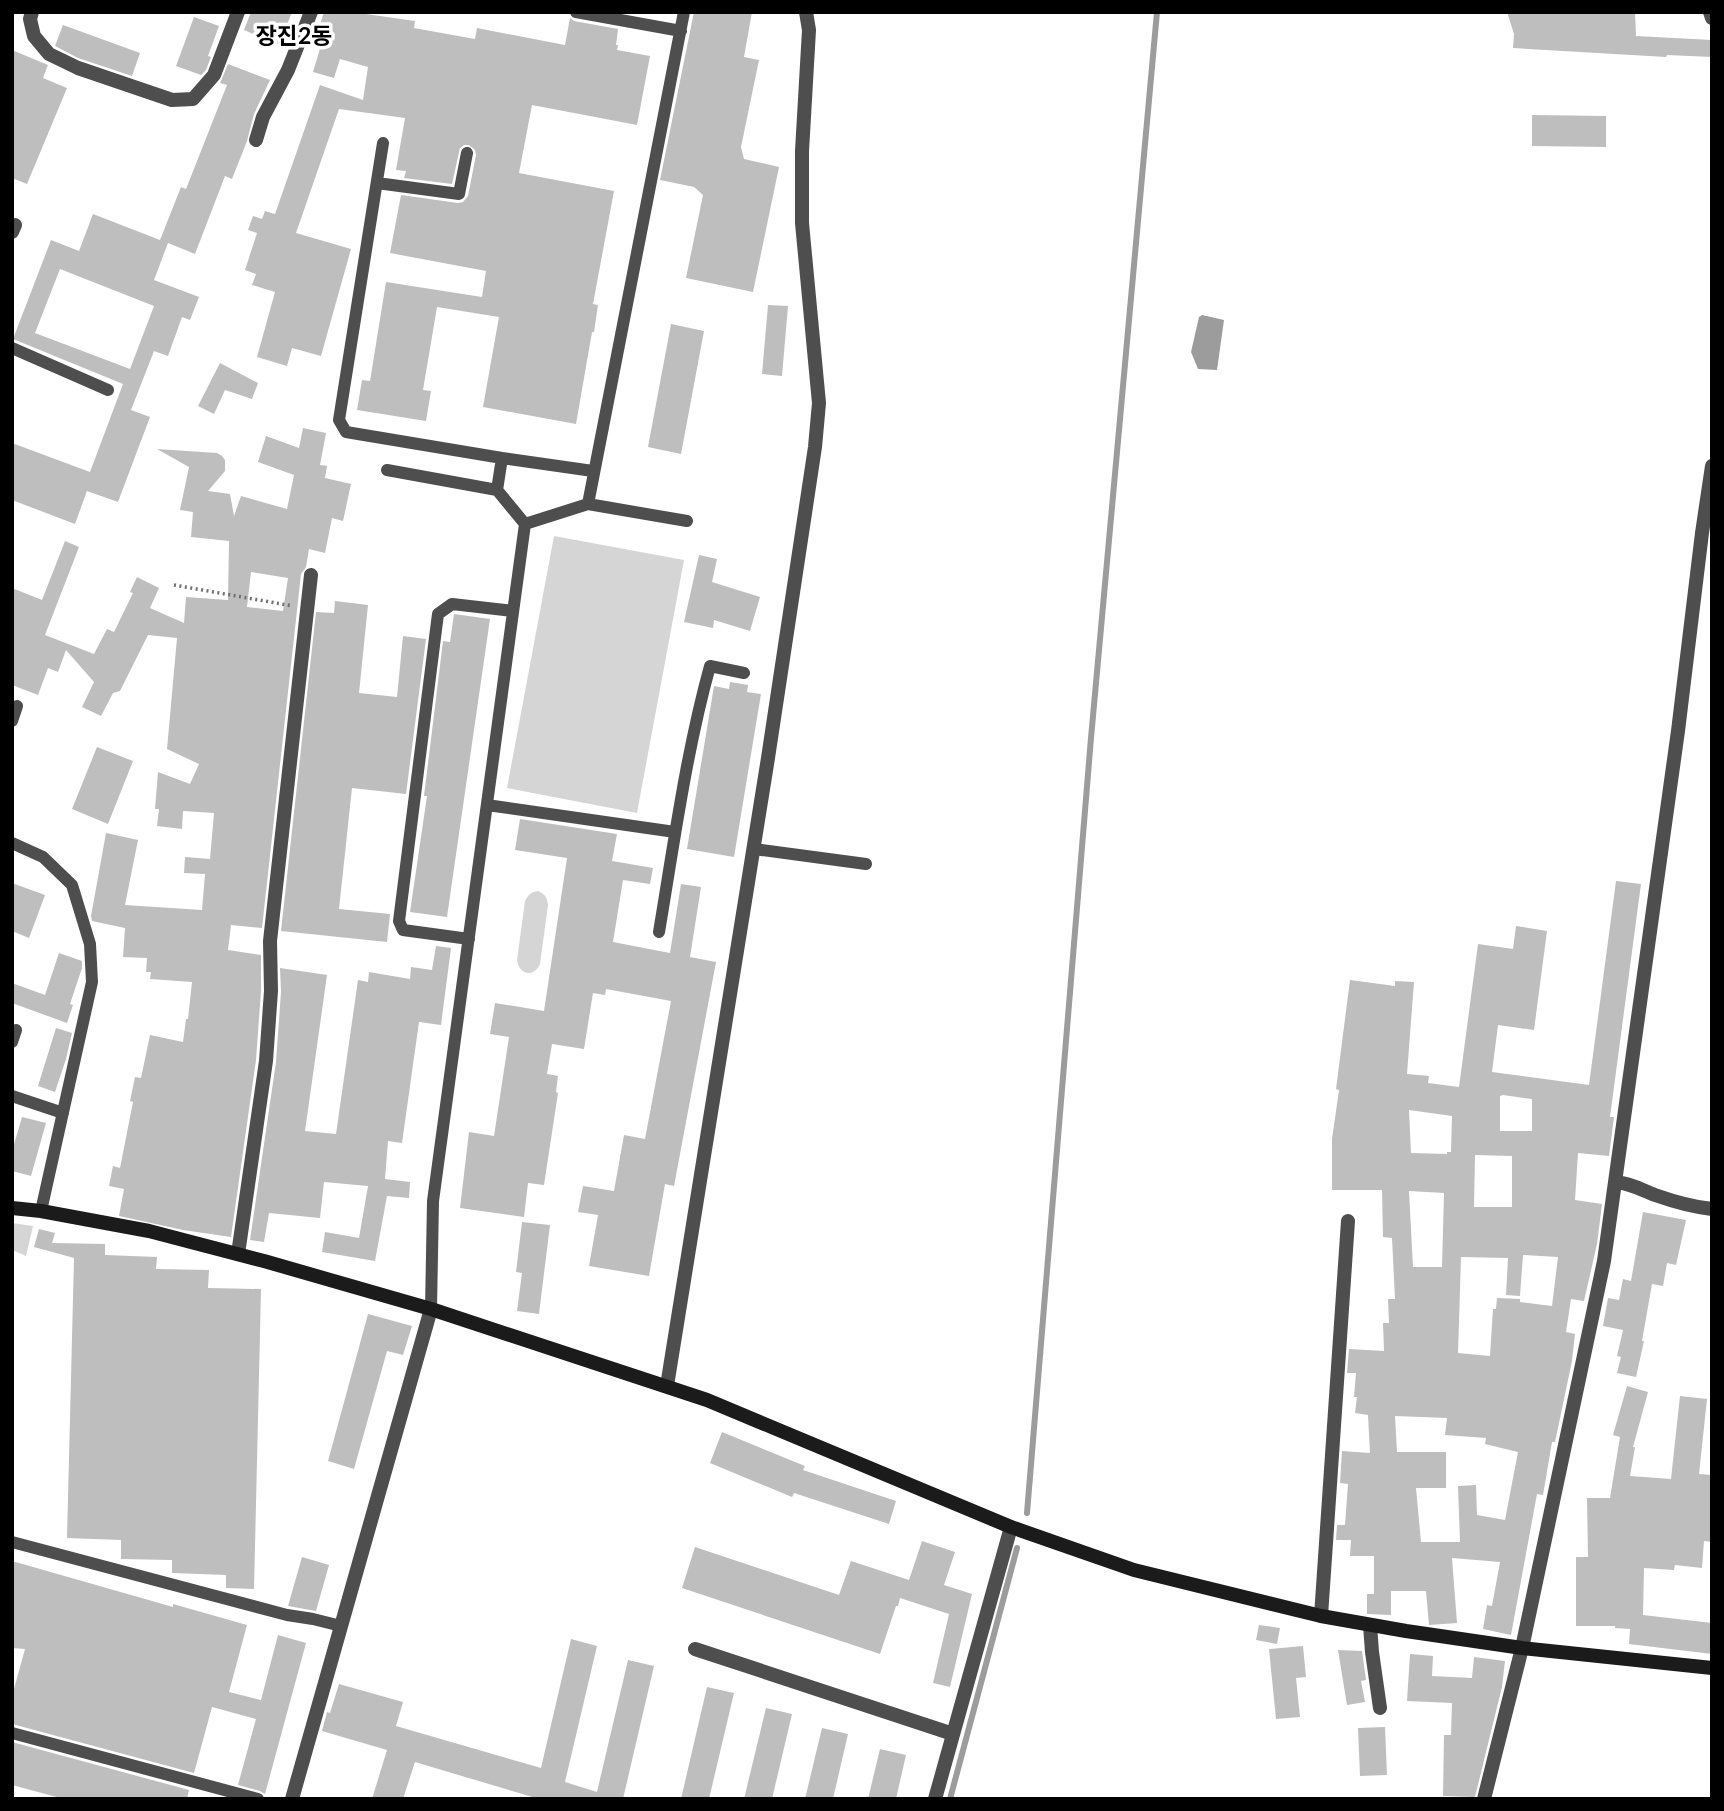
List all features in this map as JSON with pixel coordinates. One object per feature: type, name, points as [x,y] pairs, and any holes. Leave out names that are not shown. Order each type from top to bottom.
[{"type":"street","points":[[32,12],[30,19],[34,36],[49,54],[78,68],[172,100],[193,99],[214,75],[238,12]]},
{"type":"street","points":[[256,140],[263,117],[288,70],[311,12]]},
{"type":"street","points":[[667,1386],[754,849],[815,447],[819,402],[802,223],[802,151],[809,30],[806,12]]},
{"type":"street","points":[[1710,12],[1712,18]]},
{"type":"street","points":[[1485,1799],[1522,1648],[1604,1261],[1712,466]]},
{"type":"street","points":[[238,1254],[265,1061],[271,991],[270,941],[311,575]]},
{"type":"street","points":[[1616,1182],[1712,1209]]},
{"type":"street","points":[[12,1208],[149,1231],[430,1309],[707,1400],[1011,1527],[1134,1570],[1321,1616],[1370,1625],[1522,1648],[1712,1668]]},
{"type":"street","points":[[1321,1616],[1348,1221]]},
{"type":"street","points":[[292,1799],[430,1309]]},
{"type":"street","points":[[934,1799],[1011,1527]]},
{"type":"street","points":[[1370,1625],[1380,1708]]},
{"type":"street","points":[[695,1649],[953,1734]]},
{"type":"lane","points":[[576,12],[681,31]]},
{"type":"lane","points":[[588,504],[684,12]]},
{"type":"lane","points":[[383,144],[339,421],[346,432],[593,471]]},
{"type":"lane","points":[[377,183],[459,194],[467,153]]},
{"type":"lane","points":[[12,348],[108,390]]},
{"type":"lane","points":[[497,491],[502,458]]},
{"type":"lane","points":[[387,470],[497,491],[525,524],[433,1200],[430,1309]]},
{"type":"lane","points":[[525,524],[588,504],[687,521]]},
{"type":"lane","points":[[469,939],[404,930],[399,920],[438,614],[452,604],[513,611]]},
{"type":"lane","points":[[659,932],[675,832],[710,666],[744,673]]},
{"type":"lane","points":[[12,720],[17,706]]},
{"type":"lane","points":[[487,805],[675,832]]},
{"type":"lane","points":[[12,843],[43,857],[72,886],[90,944],[92,982],[41,1211]]},
{"type":"lane","points":[[754,849],[866,864]]},
{"type":"lane","points":[[12,1096],[63,1113]]},
{"type":"lane","points":[[12,1542],[287,1615],[341,1626]]},
{"type":"lane","points":[[12,1732],[258,1799]]},
{"type":"path","points":[[174,585],[307,609]]},
{"type":"shaded area","points":[[1202,315],[1224,320],[1217,370],[1198,369],[1191,352],[1199,317]]},
{"type":"shaded area","points":[[554,536],[684,560],[637,813],[507,788]]},
{"type":"shaded area","points":[[538,891],[545,896],[548,905],[540,964],[534,971],[527,973],[521,969],[517,960],[525,901],[530,894]]},
{"type":"shaded area","points":[[12,1223],[33,1226],[26,1256],[12,1250]]},
{"type":"building","points":[[251,12],[292,12],[279,45],[244,30]]},
{"type":"building","points":[[324,12],[367,12],[366,14],[415,21],[414,28],[475,39],[477,28],[565,45],[570,18],[618,29],[617,50],[650,56],[637,125],[532,105],[519,173],[614,191],[593,304],[598,305],[594,332],[576,424],[483,407],[499,317],[437,307],[423,390],[431,391],[426,421],[357,410],[362,380],[370,381],[386,282],[482,297],[486,271],[390,253],[401,195],[463,202],[468,196],[476,155],[469,145],[460,148],[452,184],[404,178],[406,171],[396,170],[405,118],[339,109],[296,233],[351,249],[321,356],[292,348],[287,366],[257,357],[275,292],[252,285],[256,274],[245,270],[257,233],[248,230],[253,216],[262,219],[265,211],[275,214],[320,85],[363,100],[368,67],[340,59],[334,78],[313,72],[322,42],[315,40]]},
{"type":"building","points":[[694,12],[752,12],[744,57],[759,60],[741,147],[744,159],[779,167],[753,292],[686,278],[703,195],[694,187],[660,180]]},
{"type":"building","points":[[1507,12],[1635,12],[1636,36],[1712,40],[1712,57],[1513,48],[1514,34]]},
{"type":"building","points":[[194,17],[219,26],[208,56],[211,57],[201,75],[176,66]]},
{"type":"building","points":[[63,25],[140,53],[132,76],[78,58],[55,46]]},
{"type":"building","points":[[12,50],[48,65],[43,78],[67,88],[27,184],[12,178]]},
{"type":"building","points":[[228,64],[270,80],[254,114],[232,179],[225,176],[195,254],[168,243],[154,280],[199,297],[190,320],[182,317],[168,356],[154,351],[131,410],[150,417],[118,502],[87,491],[75,524],[12,500],[12,443],[90,472],[123,384],[13,339],[51,240],[79,251],[93,214],[160,240],[181,187],[186,189],[227,85],[220,83]],"holes":[[[60,269],[154,306],[130,369],[35,333]]]},
{"type":"building","points":[[1532,115],[1606,116],[1606,147],[1532,146]]},
{"type":"building","points":[[768,305],[788,306],[782,376],[762,374]]},
{"type":"building","points":[[671,324],[704,331],[681,454],[648,447]]},
{"type":"building","points":[[220,363],[258,383],[252,399],[225,390],[214,414],[198,406]]},
{"type":"building","points":[[303,428],[326,433],[320,465],[327,466],[325,478],[351,484],[343,521],[332,518],[325,553],[309,549],[306,567],[301,574],[262,928],[231,925],[228,950],[261,955],[261,991],[256,1060],[231,1237],[119,1216],[124,1189],[109,1186],[113,1166],[120,1168],[135,1077],[141,1078],[150,1035],[183,1042],[192,982],[150,979],[151,972],[146,972],[147,958],[123,957],[125,928],[92,921],[106,833],[138,840],[125,905],[202,910],[205,874],[184,873],[185,857],[210,859],[214,813],[183,811],[182,829],[157,826],[159,809],[155,809],[158,772],[190,784],[199,764],[167,749],[177,638],[148,635],[120,691],[113,693],[101,716],[82,707],[94,682],[66,650],[58,672],[48,668],[38,695],[12,685],[12,588],[42,600],[65,541],[79,547],[45,635],[94,654],[107,629],[114,632],[133,593],[130,592],[137,577],[159,588],[150,608],[184,623],[186,597],[228,600],[229,541],[191,537],[193,512],[180,510],[189,467],[157,449],[217,453],[222,456],[225,460],[225,471],[208,491],[230,494],[234,516],[241,496],[287,509],[294,475],[258,462],[266,436],[299,448]],"holes":[[[251,572],[288,578],[283,611],[247,607]]]},
{"type":"building","points":[[699,555],[717,559],[712,582],[760,597],[750,631],[714,620],[713,628],[684,622]]},
{"type":"building","points":[[335,601],[368,605],[359,693],[397,697],[403,636],[426,639],[406,794],[352,788],[339,909],[390,914],[387,942],[281,931],[316,612],[334,613]]},
{"type":"building","points":[[454,614],[490,619],[447,917],[410,912],[427,796],[424,796],[443,641],[450,642]]},
{"type":"building","points":[[730,682],[748,685],[747,692],[761,694],[734,857],[687,849],[714,686],[729,689]]},
{"type":"building","points":[[97,747],[133,761],[108,824],[72,809]]},
{"type":"building","points":[[520,819],[617,834],[612,861],[653,868],[650,884],[623,880],[613,942],[670,953],[681,884],[701,887],[690,957],[716,962],[674,1186],[665,1184],[649,1276],[589,1266],[598,1215],[578,1212],[583,1186],[614,1191],[624,1135],[645,1139],[671,1001],[606,989],[605,995],[593,993],[584,1049],[552,1044],[547,1074],[558,1076],[558,1093],[544,1185],[528,1183],[524,1217],[460,1208],[469,1132],[494,1136],[509,1037],[490,1034],[495,1003],[544,1011],[567,858],[515,850]]},
{"type":"building","points":[[1616,881],[1641,884],[1610,1117],[1614,1117],[1609,1156],[1578,1153],[1575,1200],[1602,1204],[1597,1244],[1584,1301],[1571,1299],[1566,1332],[1575,1334],[1572,1361],[1555,1442],[1552,1442],[1543,1495],[1537,1494],[1511,1635],[1483,1629],[1487,1605],[1492,1606],[1500,1562],[1452,1558],[1457,1623],[1429,1625],[1426,1591],[1391,1591],[1391,1615],[1367,1614],[1367,1594],[1374,1594],[1374,1556],[1350,1556],[1351,1540],[1336,1540],[1337,1525],[1345,1525],[1348,1484],[1340,1483],[1342,1451],[1370,1453],[1368,1415],[1355,1413],[1356,1373],[1347,1373],[1349,1349],[1384,1351],[1383,1323],[1389,1323],[1388,1299],[1395,1299],[1392,1238],[1383,1237],[1382,1190],[1332,1190],[1332,1139],[1339,1090],[1336,1089],[1350,980],[1395,986],[1395,981],[1414,982],[1407,1074],[1429,1076],[1428,1083],[1459,1087],[1478,944],[1513,949],[1516,926],[1547,931],[1534,1030],[1498,1025],[1492,1072],[1589,1085]],"holes":[[[1500,1096],[1532,1099],[1532,1131],[1500,1131]],[[1409,1110],[1452,1116],[1451,1152],[1411,1153]],[[1475,1155],[1512,1156],[1512,1207],[1474,1207]],[[1409,1191],[1444,1193],[1442,1267],[1413,1267]],[[1523,1255],[1558,1257],[1552,1306],[1520,1302],[1520,1299],[1497,1298],[1496,1309],[1493,1309],[1490,1356],[1458,1353],[1461,1257],[1508,1258],[1506,1295],[1520,1296]],[[1395,1416],[1447,1418],[1445,1435],[1486,1438],[1485,1444],[1518,1452],[1505,1520],[1477,1515],[1476,1485],[1458,1486],[1460,1542],[1421,1542],[1416,1488],[1446,1488],[1446,1452],[1397,1452]]]},
{"type":"building","points":[[12,883],[45,895],[29,938],[12,931]]},
{"type":"building","points":[[436,946],[451,948],[441,1025],[419,1022],[402,1143],[388,1141],[385,1179],[410,1182],[409,1198],[387,1196],[375,1261],[322,1252],[325,1232],[359,1238],[368,1186],[324,1182],[320,1218],[269,1213],[264,1242],[250,1240],[276,1062],[280,968],[327,975],[305,1131],[336,1134],[358,980],[368,982],[369,972],[410,979],[411,967],[432,970]]},
{"type":"building","points":[[59,953],[82,961],[67,1023],[12,1003],[12,983],[45,995]]},
{"type":"building","points":[[56,1028],[72,1033],[55,1092],[38,1086]]},
{"type":"building","points":[[22,1117],[46,1123],[31,1176],[12,1171],[12,1151]]},
{"type":"building","points":[[1643,1212],[1686,1220],[1676,1265],[1667,1263],[1663,1286],[1652,1284],[1636,1377],[1617,1373],[1621,1357],[1617,1356],[1623,1330],[1603,1326],[1608,1298],[1619,1300],[1623,1279],[1631,1281]]},
{"type":"building","points":[[522,1222],[550,1225],[539,1314],[517,1311],[522,1273],[516,1272]]},
{"type":"building","points":[[39,1229],[55,1233],[52,1243],[105,1244],[105,1255],[157,1257],[156,1269],[209,1270],[208,1288],[261,1289],[254,1589],[226,1588],[226,1575],[172,1573],[172,1560],[121,1559],[121,1540],[67,1538],[74,1258],[34,1247]]},
{"type":"building","points":[[368,1314],[412,1326],[403,1355],[387,1351],[354,1469],[328,1461]]},
{"type":"building","points":[[1627,1386],[1648,1392],[1633,1447],[1630,1476],[1671,1479],[1680,1396],[1707,1399],[1699,1474],[1712,1475],[1712,1542],[1704,1541],[1702,1568],[1675,1565],[1674,1570],[1644,1568],[1643,1615],[1712,1623],[1712,1654],[1629,1644],[1630,1629],[1615,1626],[1576,1626],[1576,1557],[1588,1557],[1587,1498],[1610,1498],[1620,1437],[1613,1435]]},
{"type":"building","points":[[722,1432],[805,1466],[803,1470],[896,1501],[889,1524],[794,1493],[792,1497],[710,1463]]},
{"type":"building","points":[[922,1541],[955,1552],[944,1585],[972,1594],[950,1687],[933,1683],[949,1614],[900,1598],[880,1654],[682,1588],[695,1547],[839,1595],[851,1561],[909,1580]]},
{"type":"building","points":[[302,1557],[329,1565],[316,1611],[288,1606]]},
{"type":"building","points":[[12,1561],[247,1625],[229,1692],[261,1700],[278,1635],[306,1643],[265,1794],[238,1785],[256,1719],[212,1707],[194,1773],[12,1724],[12,1696],[25,1649],[12,1648]]},
{"type":"building","points":[[1259,1625],[1280,1628],[1277,1644],[1256,1640]]},
{"type":"building","points":[[571,1639],[597,1646],[565,1782],[597,1792],[628,1660],[654,1666],[623,1799],[539,1799],[415,1762],[403,1799],[372,1799],[387,1750],[322,1731],[339,1684],[403,1702],[396,1726],[541,1768]]},
{"type":"building","points":[[1303,1646],[1306,1677],[1296,1678],[1300,1717],[1276,1719],[1269,1649]]},
{"type":"building","points":[[1338,1650],[1362,1651],[1366,1680],[1361,1681],[1365,1702],[1347,1705]]},
{"type":"building","points":[[1410,1654],[1433,1656],[1432,1676],[1472,1678],[1474,1657],[1505,1661],[1502,1687],[1475,1797],[1443,1796],[1444,1735],[1451,1735],[1452,1703],[1407,1701]]},
{"type":"building","points":[[707,1687],[734,1693],[709,1799],[681,1799]]},
{"type":"building","points":[[766,1708],[792,1714],[772,1799],[744,1799]]},
{"type":"building","points":[[1385,1727],[1387,1775],[1360,1776],[1358,1728]]},
{"type":"building","points":[[822,1728],[848,1734],[833,1799],[805,1799]]},
{"type":"building","points":[[12,1742],[189,1790],[187,1799],[64,1799],[12,1785]]},
{"type":"building","points":[[880,1749],[906,1755],[896,1799],[868,1799]]},
{"type":"waterway","points":[[1027,1513],[1091,738],[1157,12]]},
{"type":"waterway","points":[[950,1799],[1017,1548]]},
{"type":"district","name":"장진2동","points":[[294,36]]}]
